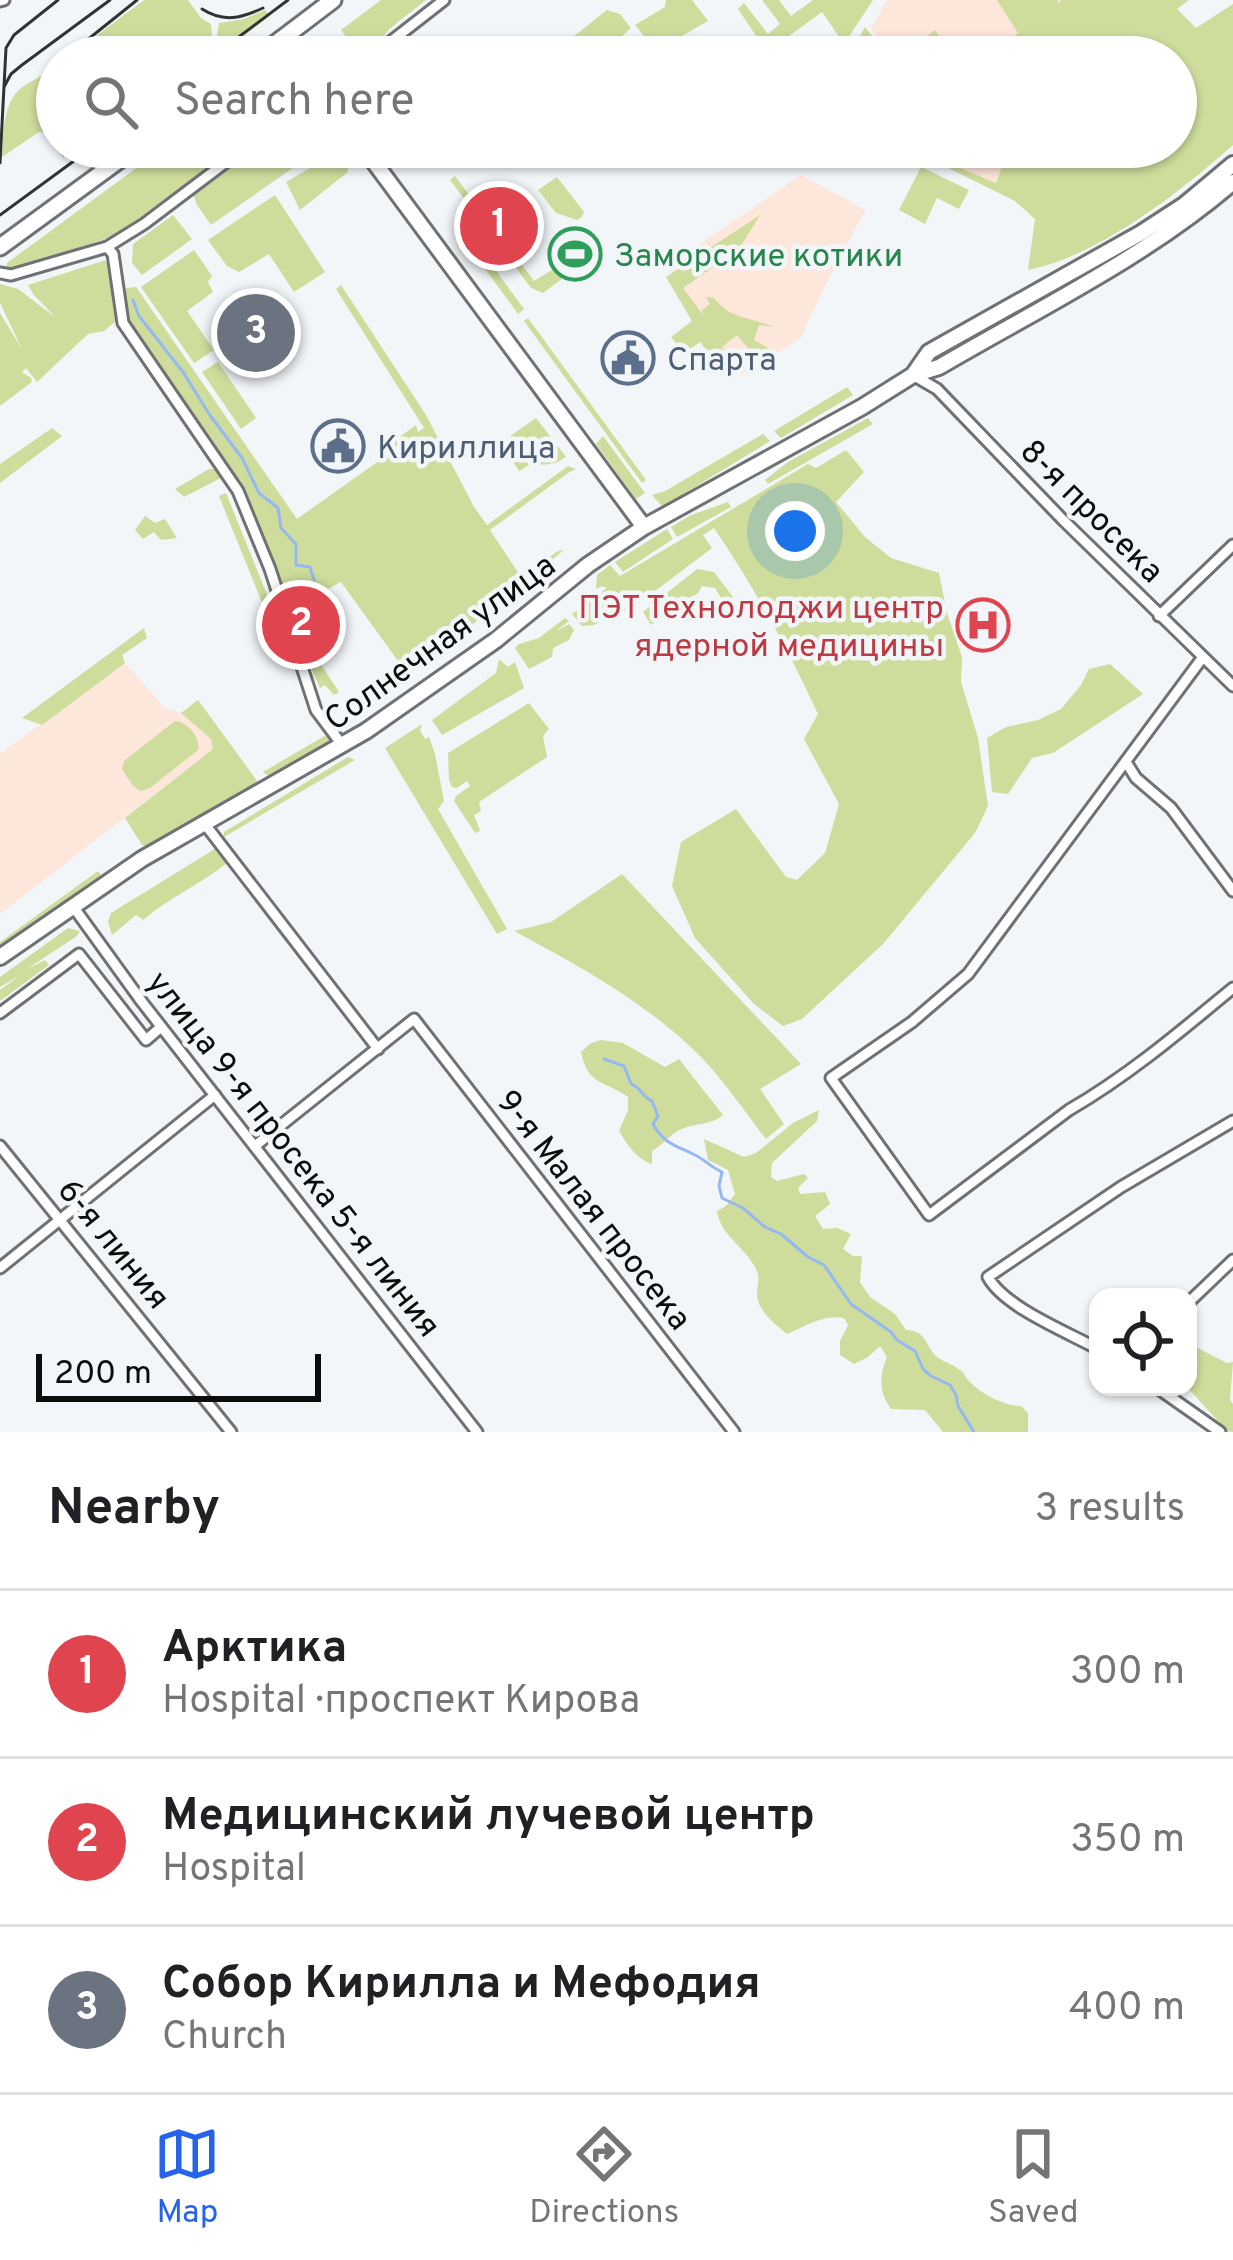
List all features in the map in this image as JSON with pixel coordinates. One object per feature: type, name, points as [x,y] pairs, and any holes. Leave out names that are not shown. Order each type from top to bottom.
[{"type":"main road","points":[[285,36],[333,0]]},
{"type":"main road","name":"Солнечная улица","points":[[913,375],[929,352],[1141,233],[1233,164]]},
{"type":"main road","points":[[0,247],[108,168]]},
{"type":"main road","points":[[379,168],[644,527]]},
{"type":"main road","name":"Солнечная улица","points":[[0,956],[131,865],[343,746],[496,640],[588,565],[644,527],[913,375],[939,367],[1150,244],[1233,182]]},
{"type":"street","points":[[398,36],[444,0]]},
{"type":"street","points":[[0,273],[11,275],[107,247],[217,168]]},
{"type":"street","points":[[107,247],[115,263],[123,322],[238,491],[270,568],[316,710],[343,746]]},
{"type":"street","name":"8-я просека","points":[[913,375],[937,389],[1233,686]]},
{"type":"street","points":[[1160,616],[1233,545]]},
{"type":"street","points":[[1203,657],[968,974],[912,1022],[831,1078],[928,1215],[1233,988]]},
{"type":"street","points":[[1126,762],[1136,778],[1172,808],[1233,891]]},
{"type":"street","points":[[204,823],[378,1049],[255,1146]]},
{"type":"street","name":"улица 9-я просека 5-я линия","points":[[72,905],[161,1027],[477,1432]]},
{"type":"street","points":[[0,1013],[79,954],[146,1040],[161,1027]]},
{"type":"street","points":[[107,990],[124,976]]},
{"type":"street","name":"9-я Малая просека","points":[[378,1049],[414,1019],[734,1432]]},
{"type":"street","points":[[0,1268],[214,1095]]},
{"type":"street","points":[[1089,1344],[1015,1304],[988,1277],[1121,1187],[1233,1121]]},
{"type":"street","name":"6-я линия","points":[[0,1145],[231,1432]]},
{"type":"street","points":[[1197,1295],[1233,1261]]},
{"type":"street","points":[[1169,1396],[1220,1432]]},
{"type":"shaded area","points":[[887,0],[1061,0],[1048,36],[876,36],[871,29]]},
{"type":"shaded area","points":[[961,168],[1001,168],[996,183]]},
{"type":"shaded area","points":[[801,175],[866,210],[800,339],[741,375],[667,266]]},
{"type":"shaded area","points":[[125,663],[165,708],[181,713],[211,739],[213,749],[0,914],[0,754]]},
{"type":"green space","points":[[144,0],[188,0],[211,24],[211,36],[96,36]]},
{"type":"green space","points":[[381,0],[426,0],[385,36],[346,36],[341,30]]},
{"type":"green space","points":[[666,0],[692,0],[708,21],[682,36],[644,36],[635,25],[665,7]]},
{"type":"green space","points":[[762,0],[779,0],[791,16],[813,0],[873,0],[849,36],[838,36],[822,12],[789,36],[756,36],[738,9],[744,3],[768,34],[780,24]]},
{"type":"green space","points":[[997,0],[1189,0],[1177,9],[1196,28],[1233,4],[1233,145],[1164,202],[1110,237],[1028,270],[1035,219],[1015,201],[948,168],[961,168],[996,183],[1001,168],[1197,168],[1197,36],[1014,36],[1018,33]]},
{"type":"green space","points":[[265,10],[270,16],[244,36],[217,35],[219,23]]},
{"type":"green space","points":[[607,10],[620,14],[631,28],[622,36],[574,36]]},
{"type":"green space","points":[[36,78],[36,134],[2,157],[10,102]]},
{"type":"green space","points":[[136,168],[207,168],[116,235],[22,268],[6,269],[7,263]]},
{"type":"green space","points":[[228,168],[293,168],[211,225],[193,194]]},
{"type":"green space","points":[[310,168],[348,168],[300,210],[286,182]]},
{"type":"green space","points":[[920,168],[969,190],[959,209],[937,198],[925,224],[899,210]]},
{"type":"green space","points":[[455,176],[534,281],[562,264],[570,273],[543,293],[531,288],[450,180]]},
{"type":"green space","points":[[557,177],[584,212],[577,220],[556,213],[538,190]]},
{"type":"green space","points":[[275,195],[325,272],[294,292],[269,254],[239,272],[227,266],[208,240]]},
{"type":"green space","points":[[173,215],[192,239],[142,275],[132,263],[133,244]]},
{"type":"green space","points":[[760,215],[739,249],[683,288],[703,315],[710,304],[706,297],[714,298],[734,314],[774,327],[759,325],[754,340],[770,349],[754,355],[737,335],[722,347],[729,357],[718,365],[700,342],[684,353],[671,337],[692,321],[666,277]]},
{"type":"green space","points":[[464,227],[524,309],[518,314],[458,232]]},
{"type":"green space","points":[[194,250],[212,276],[208,282],[213,292],[187,311],[214,350],[194,363],[141,287]]},
{"type":"green space","points":[[106,260],[116,321],[104,331],[88,334],[37,382],[26,368],[22,372],[32,382],[0,406],[0,313],[22,349],[0,303],[0,284],[18,289],[55,317],[28,285]]},
{"type":"green space","points":[[341,285],[426,415],[487,525],[568,466],[576,469],[490,530],[521,577],[564,550],[406,672],[341,582],[288,610],[239,490],[131,329],[120,289],[136,287],[297,519],[380,460],[375,455],[416,425],[418,432],[424,428],[336,289]]},
{"type":"green space","points":[[528,318],[646,480],[642,483],[524,321]]},
{"type":"green space","points":[[218,362],[256,418],[241,429],[202,372]]},
{"type":"green space","points":[[847,387],[853,395],[781,438],[774,431]]},
{"type":"green space","points":[[536,418],[566,457],[542,465],[527,450],[520,454],[529,465],[519,471],[503,446]]},
{"type":"green space","points":[[868,418],[873,424],[768,484],[765,480],[788,462]]},
{"type":"green space","points":[[52,428],[62,436],[0,483],[0,464]]},
{"type":"green space","points":[[763,434],[770,441],[672,501],[662,506],[652,495],[665,491]]},
{"type":"green space","points":[[603,436],[645,493],[636,499],[596,444]]},
{"type":"green space","points":[[846,450],[864,472],[836,502],[865,537],[891,558],[939,573],[962,657],[961,682],[978,738],[988,806],[975,833],[883,944],[802,1019],[783,1026],[754,1004],[695,938],[672,886],[681,842],[736,809],[786,877],[797,880],[825,853],[839,804],[804,739],[818,714],[795,666],[714,528],[703,535],[712,548],[639,603],[639,594],[623,597],[621,605],[626,610],[594,625],[582,626],[572,614],[607,588],[596,589],[597,575],[610,565],[620,576],[808,464],[816,468]]},
{"type":"green space","points":[[217,469],[221,478],[184,497],[175,489]]},
{"type":"green space","points":[[226,493],[270,602],[263,605],[219,496]]},
{"type":"green space","points":[[728,502],[731,507],[677,537],[671,527],[691,515]]},
{"type":"green space","points":[[145,516],[155,523],[165,519],[177,538],[161,540],[154,532],[143,539],[135,530]]},
{"type":"green space","points":[[667,529],[673,539],[623,572],[615,562]]},
{"type":"green space","points":[[697,569],[714,572],[733,597],[724,603],[715,588],[702,586],[651,625],[643,612]]},
{"type":"green space","points":[[565,618],[569,621],[556,631],[569,624],[574,630],[569,640],[553,648],[552,657],[529,669],[515,648],[539,638]]},
{"type":"green space","points":[[295,625],[339,692],[334,695],[325,685],[320,688]]},
{"type":"green space","points":[[144,628],[147,638],[122,655],[125,663],[42,725],[22,718]]},
{"type":"green space","points":[[499,659],[508,667],[515,662],[524,688],[442,735],[432,720],[496,673]]},
{"type":"green space","points":[[1110,664],[1143,694],[1053,753],[1032,758],[1008,794],[992,792],[987,738],[1061,709],[1089,669]]},
{"type":"green space","points":[[198,700],[257,781],[256,786],[149,847],[142,845],[125,818],[213,749],[211,739],[181,713]]},
{"type":"green space","points":[[529,703],[549,729],[543,736],[547,757],[479,802],[481,811],[474,815],[480,831],[475,833],[454,801],[470,786],[467,781],[452,787],[448,753]]},
{"type":"green space","points":[[175,721],[192,731],[198,750],[141,791],[122,769],[124,761]]},
{"type":"green space","points":[[422,724],[420,731],[425,739],[429,737],[435,754],[444,801],[438,809],[507,929],[497,934],[385,748]]},
{"type":"green space","points":[[333,731],[340,739],[272,778],[263,772]]},
{"type":"green space","points":[[348,757],[355,760],[224,837],[224,832]]},
{"type":"green space","points":[[218,847],[227,863],[143,920],[136,915],[112,935],[111,913]]},
{"type":"green space","points":[[98,871],[101,875],[0,947],[0,942]]},
{"type":"green space","points":[[622,874],[801,1064],[760,1089],[784,1124],[766,1139],[701,1057],[680,1038],[612,987],[514,931],[551,922]]},
{"type":"green space","points":[[68,928],[80,931],[27,969],[45,960],[49,965],[0,1001],[0,990],[19,976],[0,987],[0,977]]},
{"type":"green space","points":[[601,1040],[623,1043],[665,1067],[679,1059],[723,1115],[676,1132],[652,1151],[652,1164],[641,1158],[619,1131],[628,1097],[593,1077],[584,1063],[581,1052]]},
{"type":"green space","points":[[819,1110],[817,1121],[772,1163],[771,1177],[777,1181],[804,1174],[808,1178],[798,1188],[800,1194],[825,1192],[830,1204],[815,1216],[823,1229],[851,1234],[843,1249],[862,1256],[860,1282],[870,1297],[895,1314],[906,1330],[923,1337],[935,1355],[980,1391],[1021,1406],[1028,1413],[1028,1432],[943,1432],[925,1410],[891,1409],[882,1390],[887,1357],[880,1346],[854,1364],[840,1355],[840,1341],[848,1325],[844,1318],[822,1319],[787,1334],[761,1307],[757,1271],[723,1227],[717,1211],[735,1194],[728,1170],[708,1160],[704,1139],[744,1157]]},
{"type":"green space","points":[[1197,1348],[1233,1362],[1233,1432],[1195,1396]]},
{"type":"waterway","points":[[133,300],[139,316],[242,458],[259,493],[278,508],[281,528],[296,544],[296,565],[310,567],[320,600]]},
{"type":"waterway","points":[[604,1059],[624,1066],[631,1084],[652,1101],[658,1116],[653,1124],[662,1136],[722,1172],[722,1198],[824,1265],[851,1304],[915,1351],[931,1376],[950,1385],[974,1432]]},
{"type":"tram line","points":[[0,163],[6,48],[14,35],[58,0]]},
{"type":"tram line","points":[[62,36],[110,0]]},
{"type":"tram line","points":[[92,36],[137,0]]},
{"type":"tram line","points":[[240,36],[288,0]]},
{"type":"tram line","points":[[202,9],[232,18],[263,8]]},
{"type":"tram line","points":[[4,87],[11,74],[36,55]]},
{"type":"tram line","points":[[0,215],[64,168]]},
{"type":"place","name":"Арктика","points":[[499,226]]},
{"type":"place","name":"Заморские котики","points":[[575,254]]},
{"type":"place","name":"Собор Кирилла и Мефодия","points":[[256,333]]},
{"type":"place","name":"Спарта","points":[[628,358]]},
{"type":"place","name":"Кириллица","points":[[338,446]]},
{"type":"place","name":"Медицинский лучевой центр","points":[[301,625]]},
{"type":"place","name":"ПЭТ Технолоджи центр ядерной медицины","points":[[983,625]]}]
